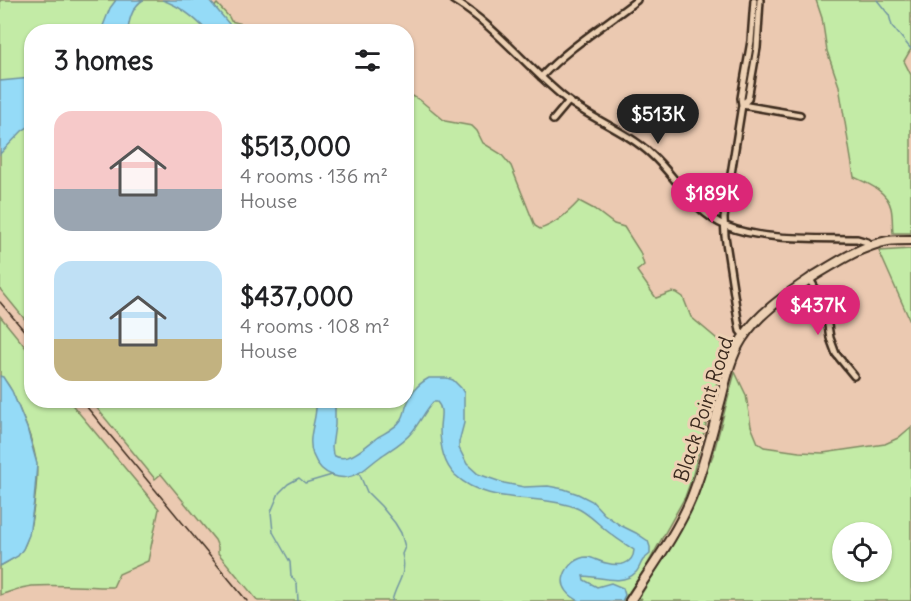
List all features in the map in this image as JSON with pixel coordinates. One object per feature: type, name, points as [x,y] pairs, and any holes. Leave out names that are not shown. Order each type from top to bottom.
[{"type":"main road","name":"Black Point Road","points":[[632,598],[690,501],[729,371],[744,336],[765,313],[810,279],[849,256],[888,241],[911,240]]},
{"type":"street","points":[[453,0],[482,22],[569,101],[644,148],[659,161],[699,207],[724,225],[739,231],[765,235],[857,239],[872,246]]},
{"type":"street","points":[[541,77],[576,45],[637,0]]},
{"type":"street","points":[[744,336],[740,331],[724,225],[726,196],[751,41],[754,0]]},
{"type":"street","points":[[742,105],[748,99],[755,59],[760,0]]},
{"type":"street","points":[[553,120],[569,101]]},
{"type":"street","points":[[742,105],[800,115]]},
{"type":"street","points":[[810,279],[824,302],[832,346],[854,376]]},
{"type":"green space","points":[[0,0],[116,0],[107,24],[24,24],[24,80],[0,81]]},
{"type":"green space","points":[[140,0],[168,0],[179,5],[201,24],[127,24],[130,10]]},
{"type":"green space","points":[[816,0],[911,0],[911,49],[904,61],[911,75],[911,233],[893,233],[891,208],[886,197],[866,182],[854,177],[839,86],[827,51],[822,18]]},
{"type":"green space","points":[[217,4],[231,21],[242,24],[201,24]]},
{"type":"green space","points":[[414,97],[445,121],[472,126],[483,143],[501,154],[511,166],[535,226],[540,229],[551,224],[579,201],[614,224],[624,227],[640,252],[644,265],[637,271],[656,298],[672,292],[683,297],[691,317],[729,349],[716,386],[685,497],[646,567],[623,601],[258,601],[218,553],[215,540],[161,474],[155,479],[97,408],[414,408]]},
{"type":"green space","points":[[24,129],[24,318],[0,289],[0,151]]},
{"type":"green space","points":[[911,249],[911,323],[879,251]]},
{"type":"green space","points":[[0,316],[24,345],[24,408],[75,408],[159,509],[148,561],[119,574],[113,587],[32,586],[0,595],[0,566],[12,559],[26,543],[34,506],[37,468],[24,420],[11,391],[0,377]]},
{"type":"green space","points":[[735,372],[746,395],[751,426],[758,443],[764,447],[823,453],[885,444],[898,438],[911,427],[911,601],[640,601],[642,598],[637,601],[686,520],[700,490],[709,459],[711,460]]},
{"type":"water","points":[[116,0],[143,0],[136,6],[129,24],[104,24]]},
{"type":"water","points":[[162,0],[209,0],[229,24],[199,24],[175,6]]},
{"type":"water","points":[[24,79],[24,130],[0,154],[0,81]]},
{"type":"water","points":[[0,376],[12,391],[27,428],[37,464],[29,535],[18,556],[0,566]]},
{"type":"water","points":[[429,378],[447,378],[453,380],[461,388],[464,393],[464,423],[459,448],[467,464],[478,474],[524,487],[548,486],[578,494],[592,501],[604,514],[620,525],[648,541],[650,554],[630,577],[617,580],[583,576],[584,580],[597,587],[611,583],[623,588],[625,595],[622,601],[580,601],[567,591],[563,580],[567,569],[576,560],[588,557],[611,564],[624,564],[631,559],[634,550],[574,507],[544,500],[497,495],[468,485],[451,470],[443,453],[440,434],[441,411],[437,402],[433,402],[405,439],[355,475],[333,476],[321,468],[311,448],[316,408],[335,408],[333,455],[345,458],[357,453],[391,430],[403,417],[406,408],[414,408],[414,392]]},
{"type":"waterway","points":[[877,0],[889,15],[892,26],[911,49]]},
{"type":"waterway","points":[[359,473],[367,492],[395,523],[405,547],[402,554],[403,573],[392,601]]},
{"type":"waterway","points":[[298,601],[297,584],[291,576],[290,562],[273,532],[271,512],[279,493],[288,484],[299,478],[305,483],[332,475]]},
{"type":"railway","points":[[0,302],[24,330]]},
{"type":"railway","points":[[88,408],[247,601]]}]
